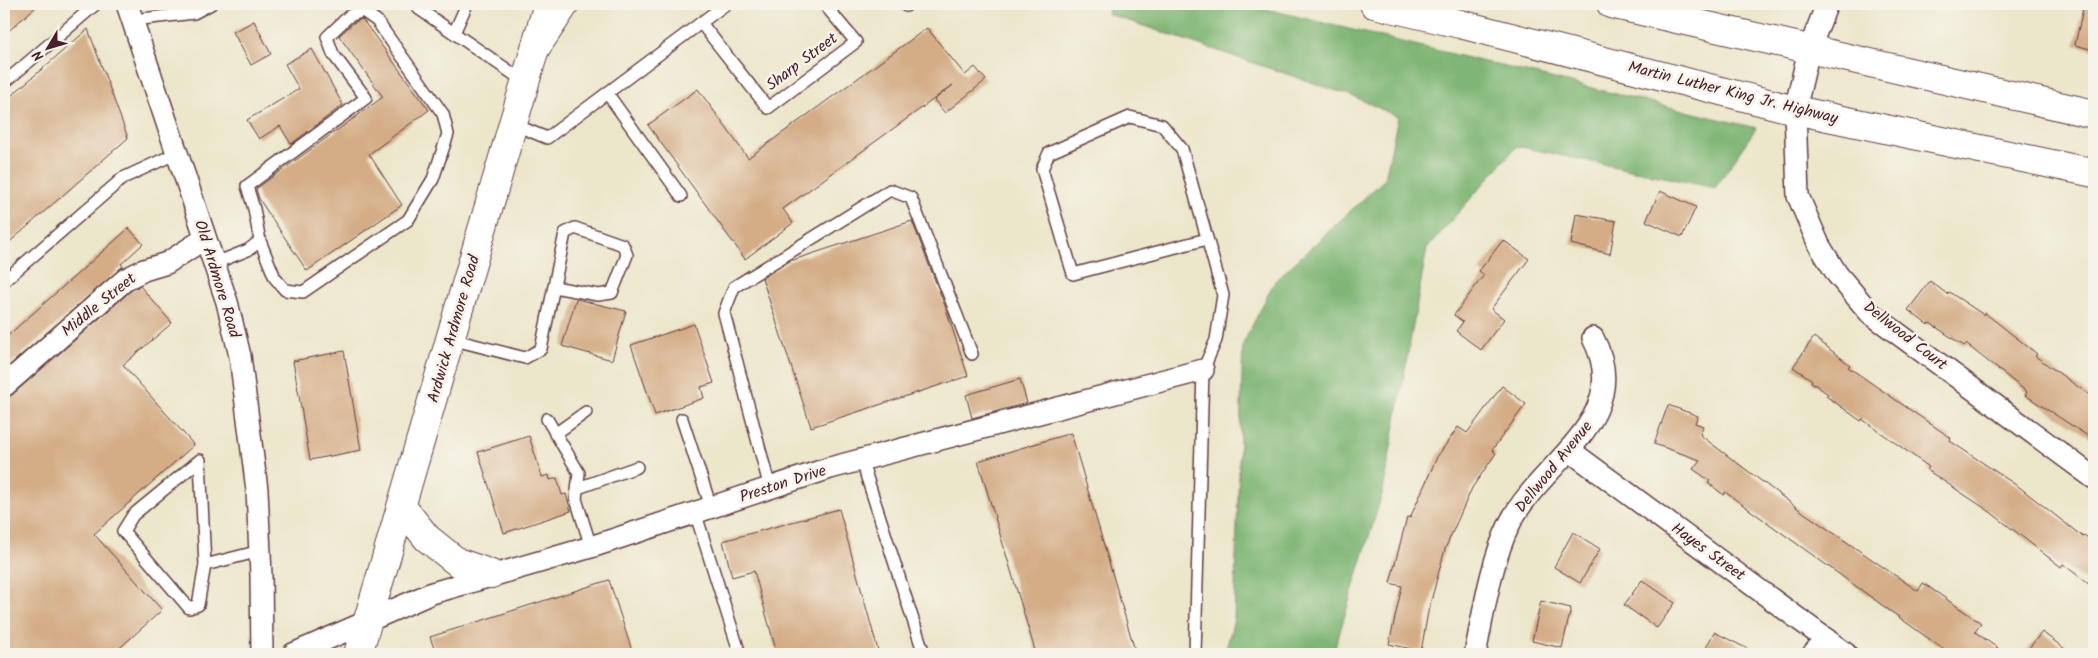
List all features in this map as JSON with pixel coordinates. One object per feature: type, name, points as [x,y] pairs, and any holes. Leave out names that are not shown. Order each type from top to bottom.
[{"type":"main road","name":"Ardwick Ardmore Road","points":[[358,654],[370,620],[548,4]]},
{"type":"main road","points":[[535,49],[565,4]]},
{"type":"main road","name":"Martin Luther King Jr. Highway","points":[[1374,4],[1460,24],[1795,110],[2094,173]]},
{"type":"main road","points":[[1610,4],[2094,114]]},
{"type":"main road","points":[[402,507],[427,538],[457,562],[491,574]]},
{"type":"street","name":"Dellwood Court","points":[[1827,4],[1809,50],[1795,110],[1798,196],[1819,245],[1837,274],[1870,313],[2094,478]]},
{"type":"street","name":"Old Ardmore Road","points":[[130,12],[204,239],[227,302],[240,356],[257,490],[262,654]]},
{"type":"street","name":"Middle Street","points":[[4,386],[126,279],[144,270],[167,263],[204,239]]},
{"type":"street","name":"Dellwood Avenue","points":[[1475,654],[1494,568],[1509,525],[1533,487],[1569,450],[1595,416],[1602,396],[1604,367],[1600,351],[1593,338]]},
{"type":"street","name":"Preston Drive","points":[[293,654],[432,593],[491,574],[591,547],[861,459],[1203,370]]},
{"type":"street","name":"Hayes Street","points":[[1569,450],[1820,646],[1846,654]]},
{"type":"lane","points":[[4,83],[96,4]]},
{"type":"lane","points":[[130,12],[194,13],[211,4]]},
{"type":"lane","points":[[416,4],[419,9],[525,82]]},
{"type":"lane","points":[[454,33],[467,4]]},
{"type":"lane","points":[[513,124],[547,138],[726,4]]},
{"type":"lane","name":"Sharp Street","points":[[701,23],[768,108],[856,42],[824,4]]},
{"type":"lane","points":[[363,11],[377,21],[442,114],[448,134],[433,179],[408,220],[303,292],[285,290],[275,278],[260,242],[254,209],[247,186],[366,98],[333,54],[327,37],[349,16],[363,11]]},
{"type":"lane","points":[[607,93],[681,196]]},
{"type":"lane","points":[[1195,654],[1203,370],[1216,340],[1223,295],[1182,149],[1162,125],[1130,117],[1049,153],[1042,170],[1073,274],[1207,239]]},
{"type":"lane","points":[[4,280],[123,178],[177,153]]},
{"type":"lane","points":[[770,488],[724,312],[734,287],[890,190],[911,198],[972,354]]},
{"type":"lane","points":[[452,339],[525,358],[541,349],[565,233],[575,228],[623,245],[627,255],[612,293],[598,295],[554,287]]},
{"type":"lane","points":[[213,264],[248,250],[260,242]]},
{"type":"lane","points":[[556,434],[586,412]]},
{"type":"lane","points":[[547,419],[579,473],[576,499],[591,547]]},
{"type":"lane","points":[[682,419],[740,654]]},
{"type":"lane","points":[[861,459],[924,654]]},
{"type":"lane","points":[[200,460],[205,565],[198,605],[188,608],[123,530],[133,515],[200,460]]},
{"type":"lane","points":[[578,488],[637,467]]},
{"type":"lane","points":[[205,565],[260,551]]},
{"type":"green space","points":[[1110,4],[1246,4],[1756,128],[1715,188],[1517,146],[1427,248],[1383,491],[1333,654],[1225,654],[1234,619],[1243,344],[1275,281],[1385,179],[1398,117],[1355,97],[1108,14]]},
{"type":"building","points":[[4,4],[39,4],[4,35]]},
{"type":"building","points":[[2084,4],[2094,4],[2094,50],[2075,45]]},
{"type":"building","points":[[362,19],[429,110],[369,154],[402,205],[307,271],[259,199],[256,189],[383,97],[339,36],[353,23]]},
{"type":"building","points":[[254,21],[271,54],[251,65],[233,32]]},
{"type":"building","points":[[927,28],[965,75],[975,67],[986,80],[945,113],[934,100],[953,85],[783,209],[793,223],[745,259],[648,125],[698,89],[748,158]]},
{"type":"building","points":[[88,29],[128,138],[4,247],[4,102]]},
{"type":"building","points":[[312,49],[343,105],[291,144],[280,126],[259,139],[247,120],[299,89],[285,64]]},
{"type":"building","points":[[1660,191],[1696,207],[1682,237],[1646,221]]},
{"type":"building","points":[[1576,214],[1616,221],[1610,254],[1571,244]]},
{"type":"building","points":[[912,221],[945,306],[968,376],[811,427],[762,278],[790,261]]},
{"type":"building","points":[[129,228],[143,244],[121,264],[123,266],[4,370],[4,339]]},
{"type":"building","points":[[1503,240],[1529,259],[1491,309],[1504,319],[1481,350],[1456,331],[1463,322],[1454,315],[1484,275],[1479,271]]},
{"type":"building","points":[[1930,281],[1947,294],[1949,292],[1984,315],[1985,313],[2037,354],[2035,356],[2094,398],[2094,440],[2025,395],[2027,392],[1966,344],[1964,346],[1930,323],[1928,325],[1908,310]]},
{"type":"building","points":[[140,286],[172,323],[123,365],[194,445],[94,534],[162,610],[113,654],[4,654],[4,398],[12,395],[133,289]]},
{"type":"building","points":[[576,299],[626,311],[612,360],[562,346]]},
{"type":"building","points":[[694,324],[714,383],[701,387],[704,398],[655,415],[631,345]]},
{"type":"building","points":[[1814,337],[1850,365],[1848,367],[1951,438],[1950,441],[2019,487],[2083,537],[2084,535],[2094,542],[2094,588],[2063,564],[2061,567],[1989,511],[1927,470],[1929,467],[1862,419],[1861,421],[1826,396],[1828,394],[1793,367]]},
{"type":"building","points":[[344,351],[361,450],[310,460],[293,361]]},
{"type":"building","points":[[1020,379],[1027,403],[972,418],[966,395]]},
{"type":"building","points":[[1502,386],[1526,404],[1492,450],[1496,453],[1472,488],[1445,549],[1428,612],[1421,651],[1389,644],[1402,586],[1390,583],[1407,517],[1410,518],[1437,457],[1458,427],[1467,433]]},
{"type":"building","points":[[1668,405],[1698,416],[1695,423],[1703,426],[1700,435],[1800,510],[1918,591],[1923,583],[1981,623],[1975,632],[2006,654],[1950,654],[1725,492],[1724,495],[1708,483],[1710,481],[1693,469],[1700,460],[1654,444]]},
{"type":"building","points":[[1071,433],[1136,654],[1036,654],[978,461]]},
{"type":"building","points":[[529,436],[542,477],[549,475],[550,480],[557,478],[562,495],[566,494],[571,511],[504,533],[478,452]]},
{"type":"building","points":[[839,509],[879,654],[777,654],[754,571],[732,577],[723,541]]},
{"type":"building","points":[[1573,532],[1600,549],[1580,583],[1554,567]]},
{"type":"building","points":[[609,580],[633,654],[436,654],[430,637]]},
{"type":"building","points":[[1642,580],[1675,603],[1657,628],[1624,605]]},
{"type":"building","points":[[1541,601],[1571,608],[1562,648],[1532,641]]},
{"type":"building","points":[[1714,632],[1758,654],[1703,654]]},
{"type":"building","points":[[2042,632],[2072,654],[2024,654]]}]
